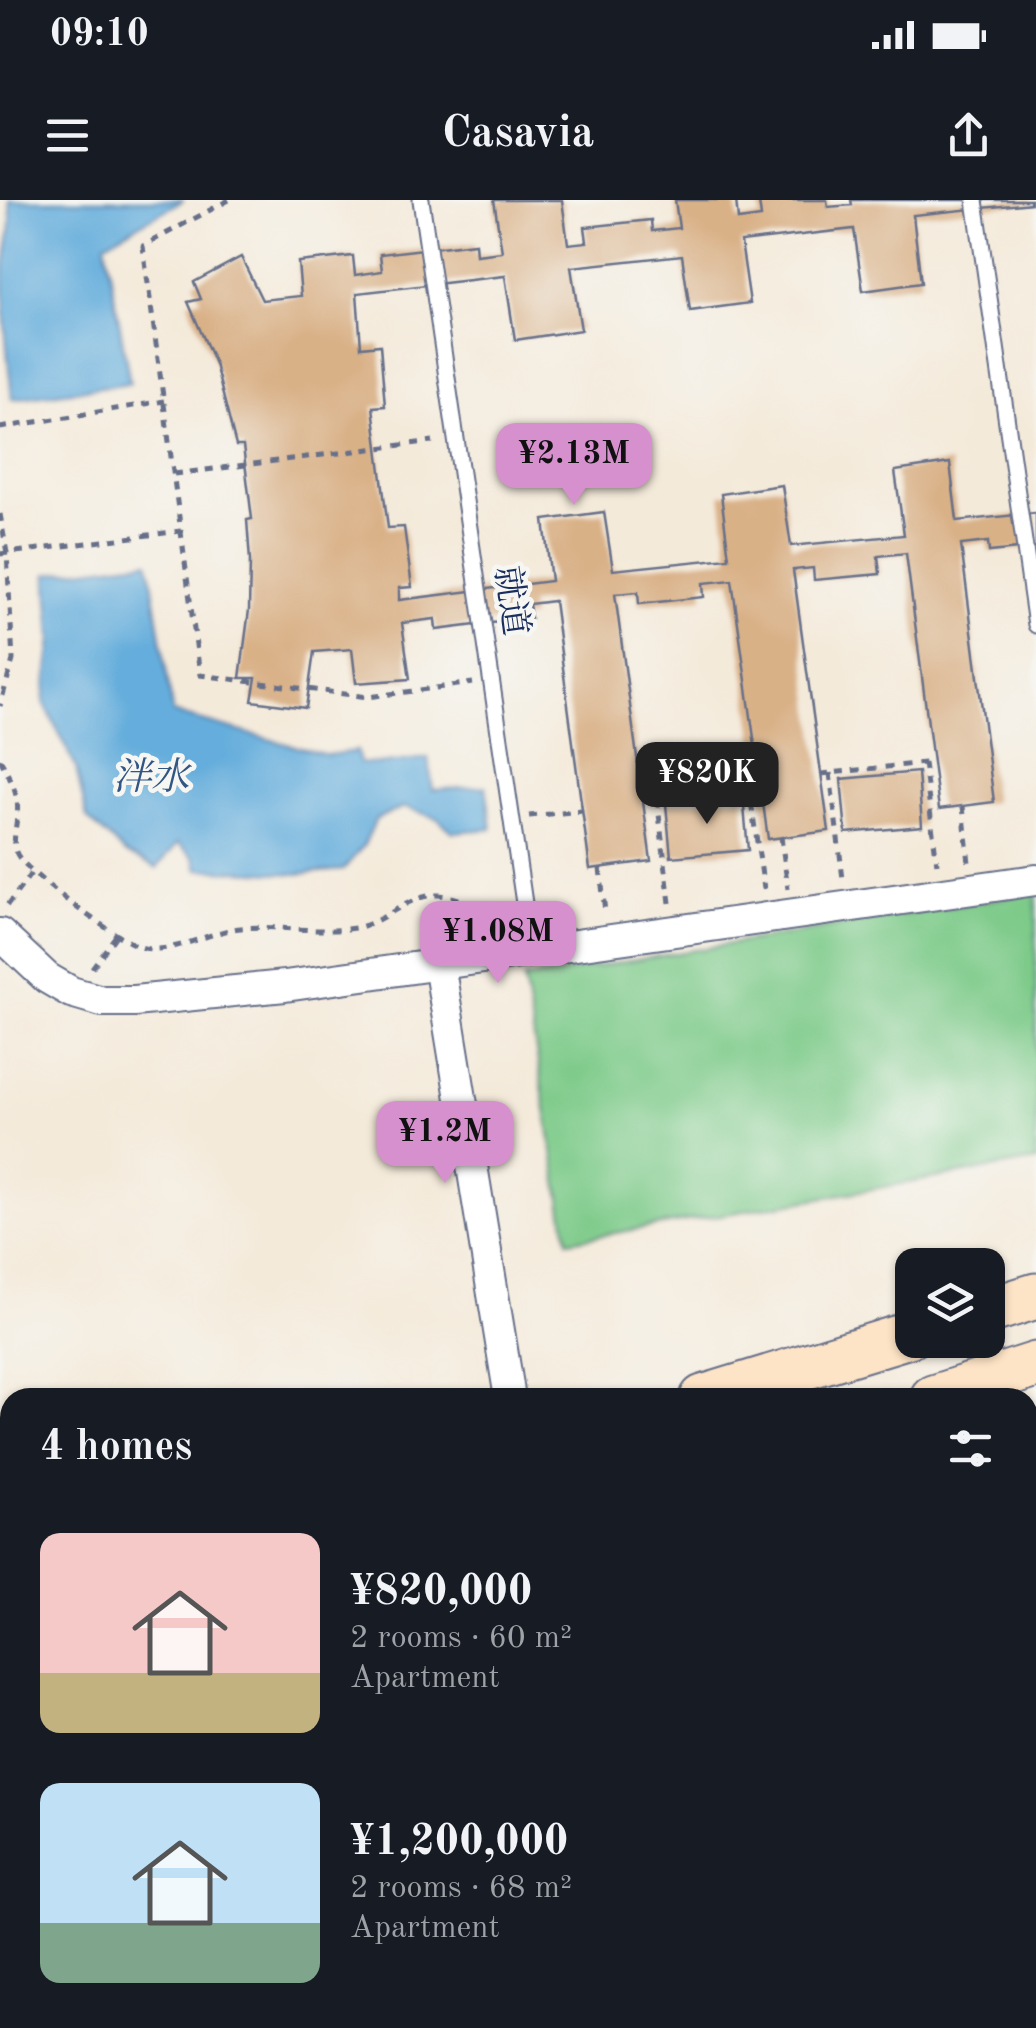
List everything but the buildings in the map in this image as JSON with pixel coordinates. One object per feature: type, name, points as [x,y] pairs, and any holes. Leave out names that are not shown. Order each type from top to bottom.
[{"type":"main road","points":[[1005,1306],[1036,1296]]},
{"type":"main road","points":[[736,1388],[895,1339]]},
{"type":"main road","points":[[964,1388],[1036,1365]]},
{"type":"street","points":[[0,934],[48,978],[74,993],[102,1001],[173,998],[1036,880]]},
{"type":"street","points":[[439,964],[508,1388]]},
{"type":"lane","name":"就道","points":[[420,200],[531,951]]},
{"type":"lane","points":[[974,200],[1036,625]]},
{"type":"path","points":[[229,200],[143,246],[200,675],[368,697],[491,680]]},
{"type":"path","points":[[0,428],[164,402]]},
{"type":"path","points":[[174,474],[456,438]]},
{"type":"path","points":[[0,514],[12,660],[0,706]]},
{"type":"path","points":[[4,554],[181,531]]},
{"type":"path","points":[[0,760],[18,801],[14,849],[32,872],[117,934],[144,948],[168,947],[243,928],[356,928],[377,922],[416,899],[438,895],[466,901],[486,912],[526,915]]},
{"type":"path","points":[[846,907],[826,774],[934,762]]},
{"type":"path","points":[[924,763],[941,893]]},
{"type":"path","points":[[643,800],[760,786]]},
{"type":"path","points":[[749,788],[780,916]]},
{"type":"path","points":[[657,798],[674,931]]},
{"type":"path","points":[[962,806],[972,889]]},
{"type":"path","points":[[511,818],[582,811]]},
{"type":"path","points":[[780,916],[781,837]]},
{"type":"path","points":[[600,868],[608,940]]},
{"type":"path","points":[[0,914],[32,872]]},
{"type":"path","points":[[74,993],[117,934]]},
{"type":"green space","points":[[1036,892],[1036,1161],[568,1241],[524,979]]},
{"type":"water","points":[[9,200],[184,200],[105,243],[130,383],[12,399],[4,303]]},
{"type":"water","name":"泮水","points":[[149,561],[173,713],[327,755],[357,751],[360,763],[428,758],[433,790],[486,786],[492,829],[453,832],[437,818],[404,807],[376,819],[364,845],[343,870],[297,874],[198,869],[194,858],[178,843],[157,868],[125,853],[87,818],[76,768],[44,702],[52,639],[47,574]]}]
